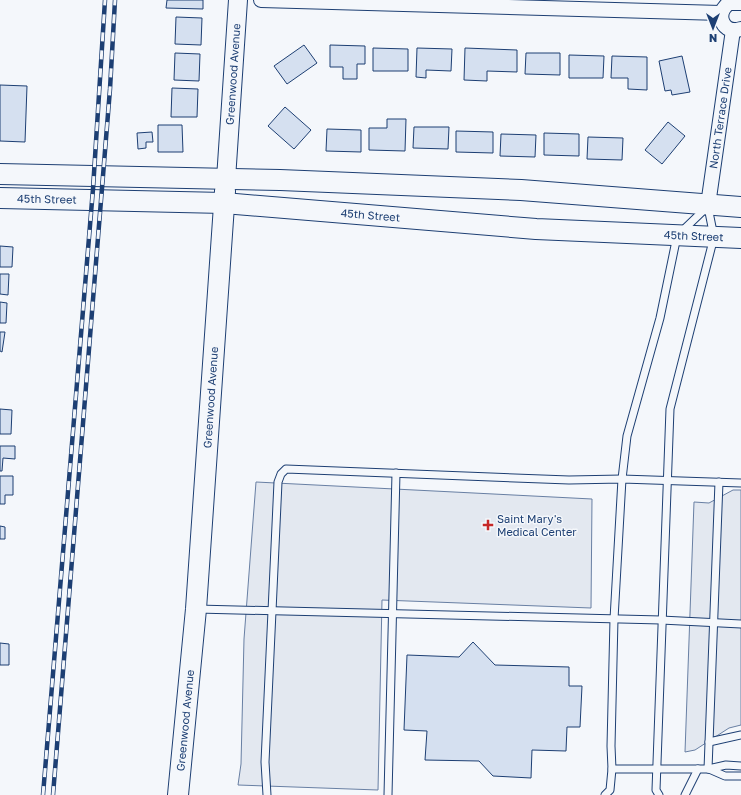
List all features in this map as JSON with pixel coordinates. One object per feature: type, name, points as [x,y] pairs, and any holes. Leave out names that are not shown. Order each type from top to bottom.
[{"type":"main road","points":[[0,174],[226,179],[521,190],[708,206],[741,207]]},
{"type":"main road","name":"Greenwood Avenue","points":[[178,795],[196,609],[226,179]]},
{"type":"main road","name":"45th Street","points":[[0,198],[224,203],[536,229],[741,238]]},
{"type":"street","name":"Greenwood Avenue","points":[[226,179],[238,0]]},
{"type":"street","points":[[261,0],[721,12]]},
{"type":"street","points":[[737,30],[724,26],[720,17],[721,12],[728,3],[738,2]]},
{"type":"street","name":"North Terrace Drive","points":[[708,206],[737,30]]},
{"type":"lane","points":[[605,795],[610,790],[612,769],[611,746],[614,619],[622,479],[627,436],[660,318],[677,236],[708,206]]},
{"type":"lane","points":[[660,795],[656,790],[661,620],[670,409],[714,237],[708,206]]},
{"type":"lane","points":[[267,795],[265,776],[278,482],[280,474],[286,469],[302,468],[569,480],[622,479],[741,483]]},
{"type":"lane","points":[[388,795],[396,472]]},
{"type":"lane","points":[[708,769],[719,482]]},
{"type":"lane","points":[[196,609],[661,620],[741,624]]},
{"type":"lane","points":[[709,742],[741,735]]},
{"type":"lane","points":[[612,769],[708,769],[726,765],[741,766]]},
{"type":"lane","points":[[686,795],[698,769]]},
{"type":"lane","points":[[708,769],[725,776],[741,776]]},
{"type":"shaded area","points":[[256,482],[592,499],[591,608],[382,600],[378,790],[238,785],[241,764],[244,639]]},
{"type":"shaded area","points":[[733,490],[741,490],[741,725],[729,728],[695,750],[685,752],[694,502],[709,503]]},
{"type":"building","points":[[167,0],[203,0],[203,9],[166,8]]},
{"type":"building","points":[[176,17],[202,18],[201,45],[175,44]]},
{"type":"building","points":[[304,45],[317,63],[287,84],[274,66]]},
{"type":"building","points":[[330,45],[365,46],[365,64],[357,64],[357,79],[343,79],[343,67],[330,67]]},
{"type":"building","points":[[373,48],[408,49],[408,71],[373,71]]},
{"type":"building","points":[[417,48],[452,49],[451,71],[426,70],[426,78],[416,77]]},
{"type":"building","points":[[465,48],[517,50],[517,72],[487,71],[487,81],[464,80]]},
{"type":"building","points":[[175,53],[200,54],[199,81],[174,80]]},
{"type":"building","points":[[526,53],[560,53],[560,75],[525,74]]},
{"type":"building","points":[[569,55],[604,56],[603,78],[569,78]]},
{"type":"building","points":[[612,56],[647,57],[647,90],[628,89],[628,78],[611,78]]},
{"type":"building","points":[[682,56],[690,92],[672,95],[671,90],[665,91],[659,61]]},
{"type":"building","points":[[0,85],[27,86],[25,142],[0,141]]},
{"type":"building","points":[[172,88],[198,89],[197,117],[171,117]]},
{"type":"building","points":[[285,107],[311,130],[294,149],[268,126]]},
{"type":"building","points":[[387,119],[406,119],[405,151],[369,150],[369,128],[387,128]]},
{"type":"building","points":[[668,122],[685,136],[662,164],[645,150]]},
{"type":"building","points":[[158,125],[182,125],[183,152],[158,152]]},
{"type":"building","points":[[414,127],[449,127],[448,149],[413,148]]},
{"type":"building","points":[[327,129],[361,130],[361,152],[326,151]]},
{"type":"building","points":[[456,131],[493,132],[493,153],[456,152]]},
{"type":"building","points":[[152,132],[153,142],[146,142],[146,148],[138,149],[137,133]]},
{"type":"building","points":[[544,133],[579,134],[579,156],[544,155]]},
{"type":"building","points":[[501,134],[536,135],[535,157],[500,156]]},
{"type":"building","points":[[588,137],[623,138],[622,160],[587,159]]},
{"type":"building","points":[[0,246],[13,247],[12,267],[0,267]]},
{"type":"building","points":[[0,274],[9,274],[8,295],[0,294]]},
{"type":"building","points":[[0,302],[7,303],[6,323],[0,323]]},
{"type":"building","points":[[0,332],[5,332],[2,352],[0,351]]},
{"type":"building","points":[[0,409],[12,410],[11,434],[0,434]]},
{"type":"building","points":[[0,446],[15,446],[15,459],[3,458],[2,471],[0,471]]},
{"type":"building","points":[[0,476],[13,476],[13,495],[5,495],[5,504],[0,504]]},
{"type":"building","points":[[0,526],[5,527],[5,539],[0,539]]},
{"type":"building","points":[[473,642],[495,665],[569,667],[569,686],[582,686],[580,727],[567,727],[566,751],[532,750],[531,778],[493,776],[479,761],[425,760],[427,731],[404,730],[407,655],[459,657]]},
{"type":"building","points":[[0,643],[9,644],[9,665],[0,665]]},
{"type":"railway","points":[[43,795],[93,189],[105,0]]},
{"type":"railway","points":[[53,795],[110,89],[115,0]]},
{"type":"place","name":"Saint Mary's Medical Center","points":[[488,525]]}]
